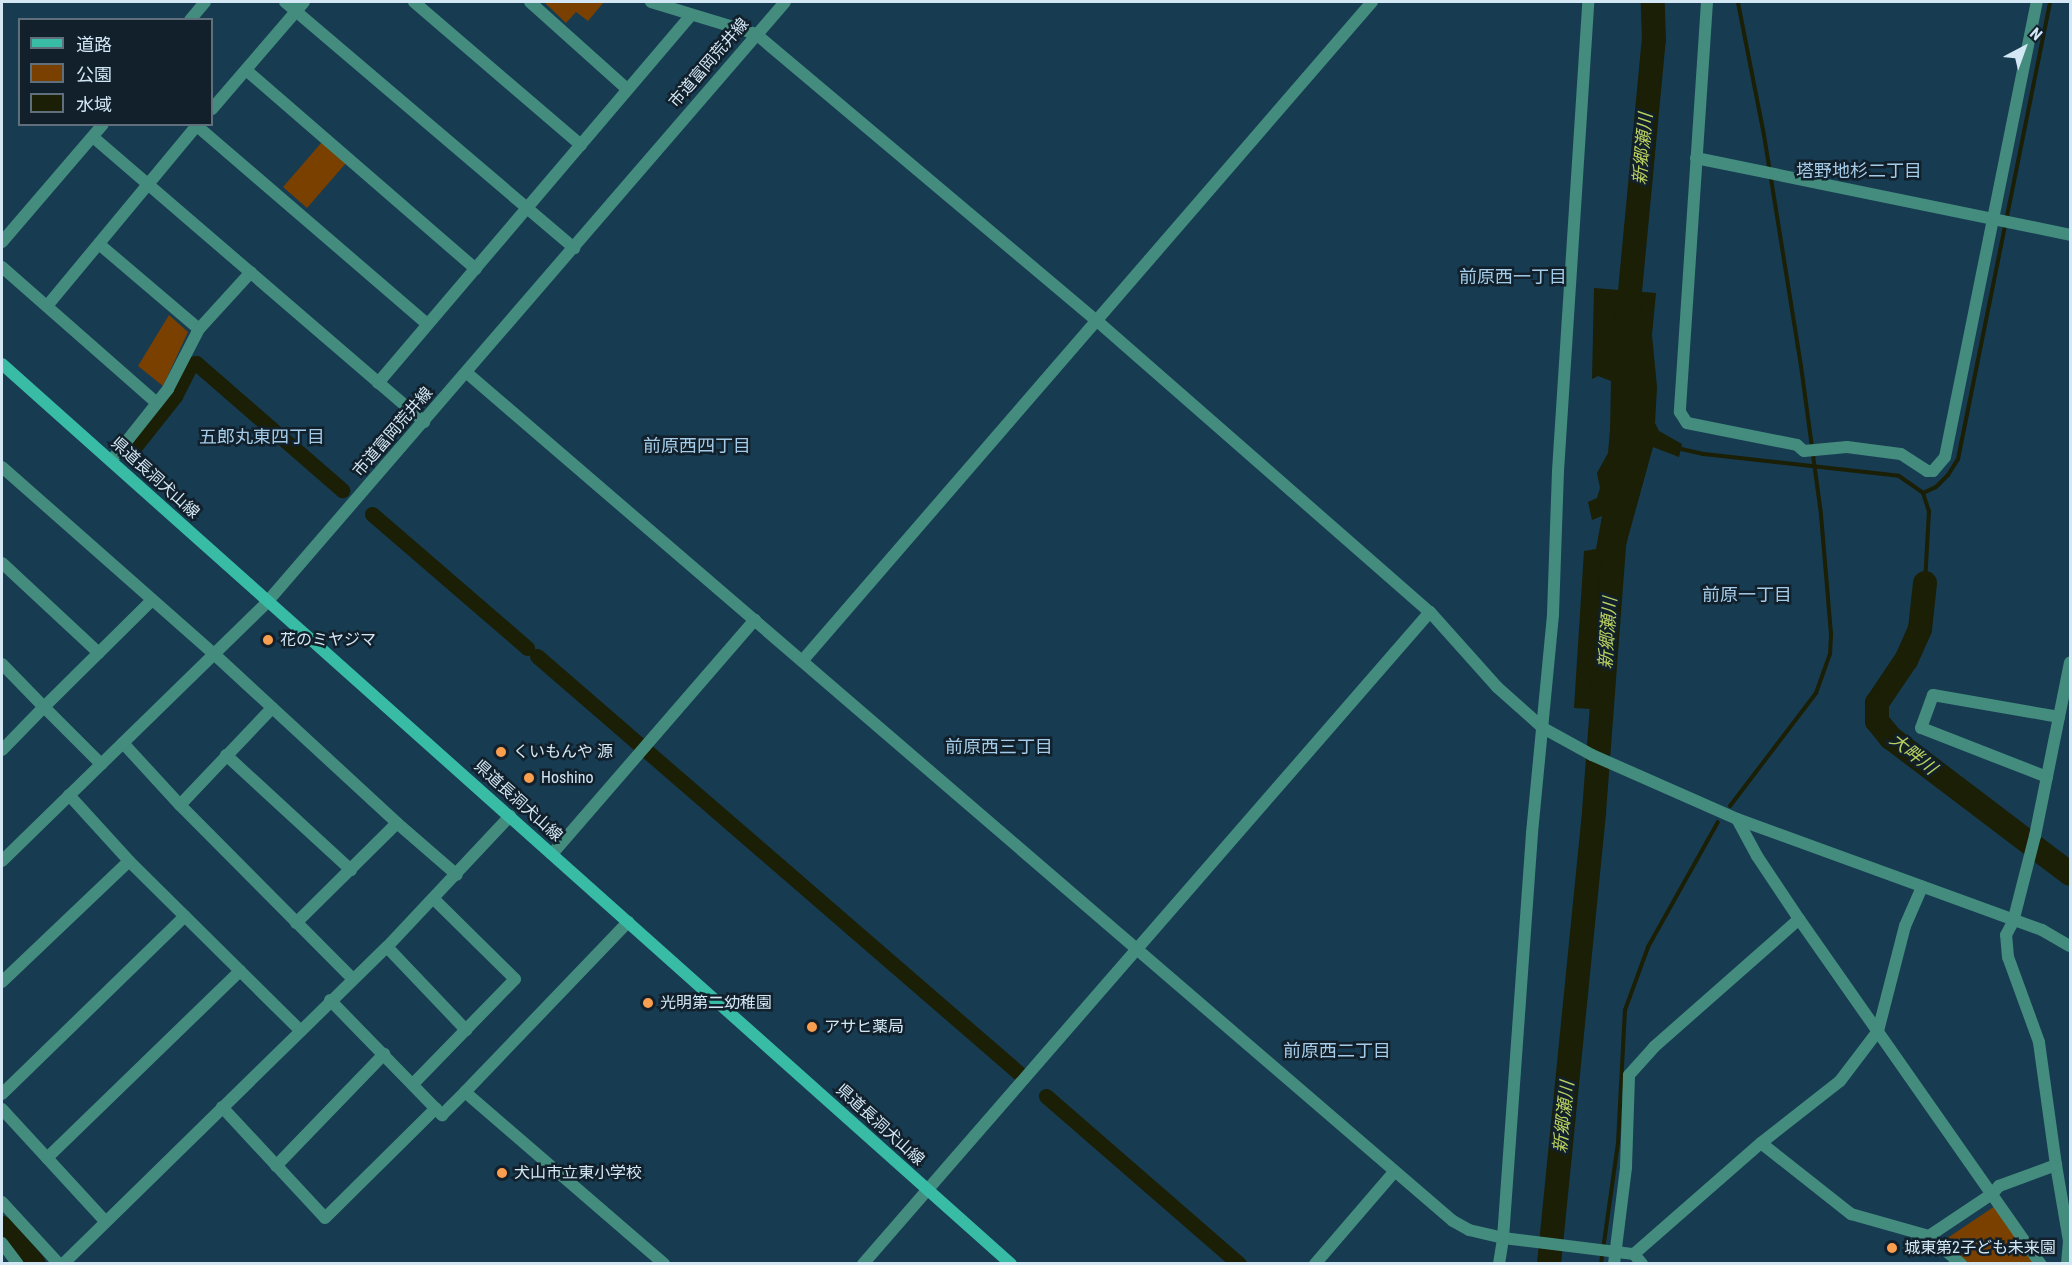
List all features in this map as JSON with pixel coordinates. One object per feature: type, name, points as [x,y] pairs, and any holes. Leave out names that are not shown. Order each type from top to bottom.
[{"type":"main road","name":"県道長洞犬山線","points":[[2,364],[1011,1263]]},
{"type":"street","points":[[192,18],[205,2]]},
{"type":"street","points":[[285,2],[300,6],[574,248]]},
{"type":"street","points":[[414,2],[581,145]]},
{"type":"street","points":[[530,2],[627,89]]},
{"type":"street","points":[[651,2],[756,34],[1096,320],[1430,612],[1497,687],[1543,728],[1592,755],[1737,819],[2013,922],[2042,930],[2070,946]]},
{"type":"street","name":"市道富岡荒井線","points":[[2,861],[268,601],[467,373],[784,2]]},
{"type":"street","points":[[803,660],[1372,2]]},
{"type":"street","points":[[1499,1263],[1503,1238],[1532,833],[1553,614],[1558,471],[1588,2]]},
{"type":"street","points":[[1707,2],[1680,412],[1687,423],[1797,446],[1804,452],[1847,447],[1901,454],[1927,471],[1933,471],[1945,457],[2037,2]]},
{"type":"street","points":[[213,108],[300,6]]},
{"type":"street","points":[[378,383],[691,15]]},
{"type":"street","points":[[246,70],[476,268]]},
{"type":"street","points":[[2,242],[101,126]]},
{"type":"street","points":[[47,306],[197,126]]},
{"type":"street","points":[[199,126],[427,324]]},
{"type":"street","points":[[93,137],[424,422]]},
{"type":"street","points":[[1696,158],[2070,235]]},
{"type":"street","points":[[99,244],[199,329]]},
{"type":"street","points":[[2,267],[157,404]]},
{"type":"street","points":[[111,461],[168,389],[199,329],[251,272]]},
{"type":"street","points":[[467,373],[1395,1172],[1454,1221],[1469,1230],[1614,1258],[1638,1259],[1761,1143],[1840,1081],[1878,1031],[1905,926],[1922,887]]},
{"type":"street","points":[[2,467],[214,654],[397,823],[457,875]]},
{"type":"street","points":[[2,563],[99,653]]},
{"type":"street","points":[[2,750],[152,601]]},
{"type":"street","points":[[863,1263],[929,1190],[1430,612]]},
{"type":"street","points":[[552,854],[755,620]]},
{"type":"street","points":[[2067,1263],[2068,1241],[2038,1042],[2006,948],[2006,935],[2013,922],[2035,836],[2059,717],[2066,706],[2070,662]]},
{"type":"street","points":[[2,664],[101,764]]},
{"type":"street","points":[[2047,777],[1921,728],[1934,695],[2059,717]]},
{"type":"street","points":[[180,805],[272,708]]},
{"type":"street","points":[[123,743],[180,805],[353,979]]},
{"type":"street","points":[[226,755],[351,870]]},
{"type":"street","points":[[69,795],[129,861],[300,1030]]},
{"type":"street","points":[[2,1202],[61,1263],[387,947],[510,816]]},
{"type":"street","points":[[1737,819],[1756,856],[1799,919],[2041,1263]]},
{"type":"street","points":[[296,923],[397,823]]},
{"type":"street","points":[[2,982],[129,861]]},
{"type":"street","points":[[413,1084],[515,980],[434,899]]},
{"type":"street","points":[[2,1094],[185,916]]},
{"type":"street","points":[[1614,1258],[1626,1167],[1629,1075],[1654,1047],[1799,919]]},
{"type":"street","points":[[330,1000],[442,1115],[628,922]]},
{"type":"street","points":[[387,947],[466,1030]]},
{"type":"street","points":[[47,1158],[240,971]]},
{"type":"street","points":[[276,1166],[384,1054]]},
{"type":"street","points":[[465,1092],[664,1263]]},
{"type":"street","points":[[222,1107],[326,1218],[436,1108]]},
{"type":"street","points":[[2,1109],[105,1221]]},
{"type":"street","points":[[1761,1143],[1851,1214],[1929,1236],[1961,1263]]},
{"type":"street","points":[[1929,1236],[1992,1194],[1999,1186],[2056,1169],[2070,1170]]},
{"type":"street","points":[[1315,1263],[1395,1172]]},
{"type":"street","points":[[2,1243],[18,1263]]},
{"type":"green space","points":[[544,2],[604,2],[588,21],[576,12],[566,23]]},
{"type":"green space","points":[[322,142],[346,163],[307,208],[283,187]]},
{"type":"green space","points":[[169,315],[188,332],[163,386],[138,366]]},
{"type":"green space","points":[[1995,1206],[2036,1263],[1968,1263],[1943,1241]]},
{"type":"water","points":[[1594,288],[1656,293],[1652,335],[1657,387],[1655,423],[1659,431],[1682,444],[1679,457],[1653,447],[1626,545],[1608,553],[1602,602],[1603,637],[1591,709],[1574,708],[1584,551],[1596,549],[1602,516],[1592,520],[1588,502],[1597,498],[1600,488],[1597,473],[1608,453],[1611,381],[1598,376],[1592,379]]},
{"type":"waterway","name":"新郷瀬川","points":[[1627,323],[1654,40],[1653,2]]},
{"type":"waterway","points":[[1730,806],[1816,693],[1830,654],[1831,634],[1821,514],[1801,366],[1764,135],[1738,2]]},
{"type":"waterway","points":[[1923,493],[1936,487],[1948,475],[1958,459],[2050,2]]},
{"type":"waterway","points":[[129,454],[175,396],[191,364],[196,363],[342,490]]},
{"type":"waterway","points":[[1677,448],[1704,454],[1899,476],[1923,493],[1929,511],[1925,583]]},
{"type":"waterway","points":[[372,514],[527,648]]},
{"type":"waterway","name":"新郷瀬川","points":[[1549,1264],[1594,812],[1616,519]]},
{"type":"waterway","name":"大畔川","points":[[1925,583],[1920,629],[1906,660],[1877,703],[1877,721],[1891,738],[2070,874]]},
{"type":"waterway","points":[[537,656],[1020,1074]]},
{"type":"waterway","points":[[1601,1264],[1618,1143],[1625,1010],[1648,947],[1718,822]]},
{"type":"waterway","points":[[1046,1096],[1239,1264]]},
{"type":"waterway","points":[[2,1228],[34,1264]]},
{"type":"place","name":"花のミヤジマ","points":[[268,640]]},
{"type":"place","name":"くいもんや 源","points":[[501,752]]},
{"type":"place","name":"Hoshino","points":[[529,778]]},
{"type":"place","name":"光明第二幼稚園","points":[[648,1003]]},
{"type":"place","name":"アサヒ薬局","points":[[812,1027]]},
{"type":"place","name":"犬山市立東小学校","points":[[502,1173]]},
{"type":"place","name":"城東第2子ども未来園","points":[[1892,1248]]},
{"type":"district","name":"塔野地杉二丁目","points":[[1859,171]]},
{"type":"district","name":"前原西一丁目","points":[[1513,277]]},
{"type":"district","name":"五郎丸東四丁目","points":[[262,437]]},
{"type":"district","name":"前原西四丁目","points":[[697,446]]},
{"type":"district","name":"前原一丁目","points":[[1747,595]]},
{"type":"district","name":"前原西三丁目","points":[[999,747]]},
{"type":"district","name":"前原西二丁目","points":[[1337,1051]]}]
